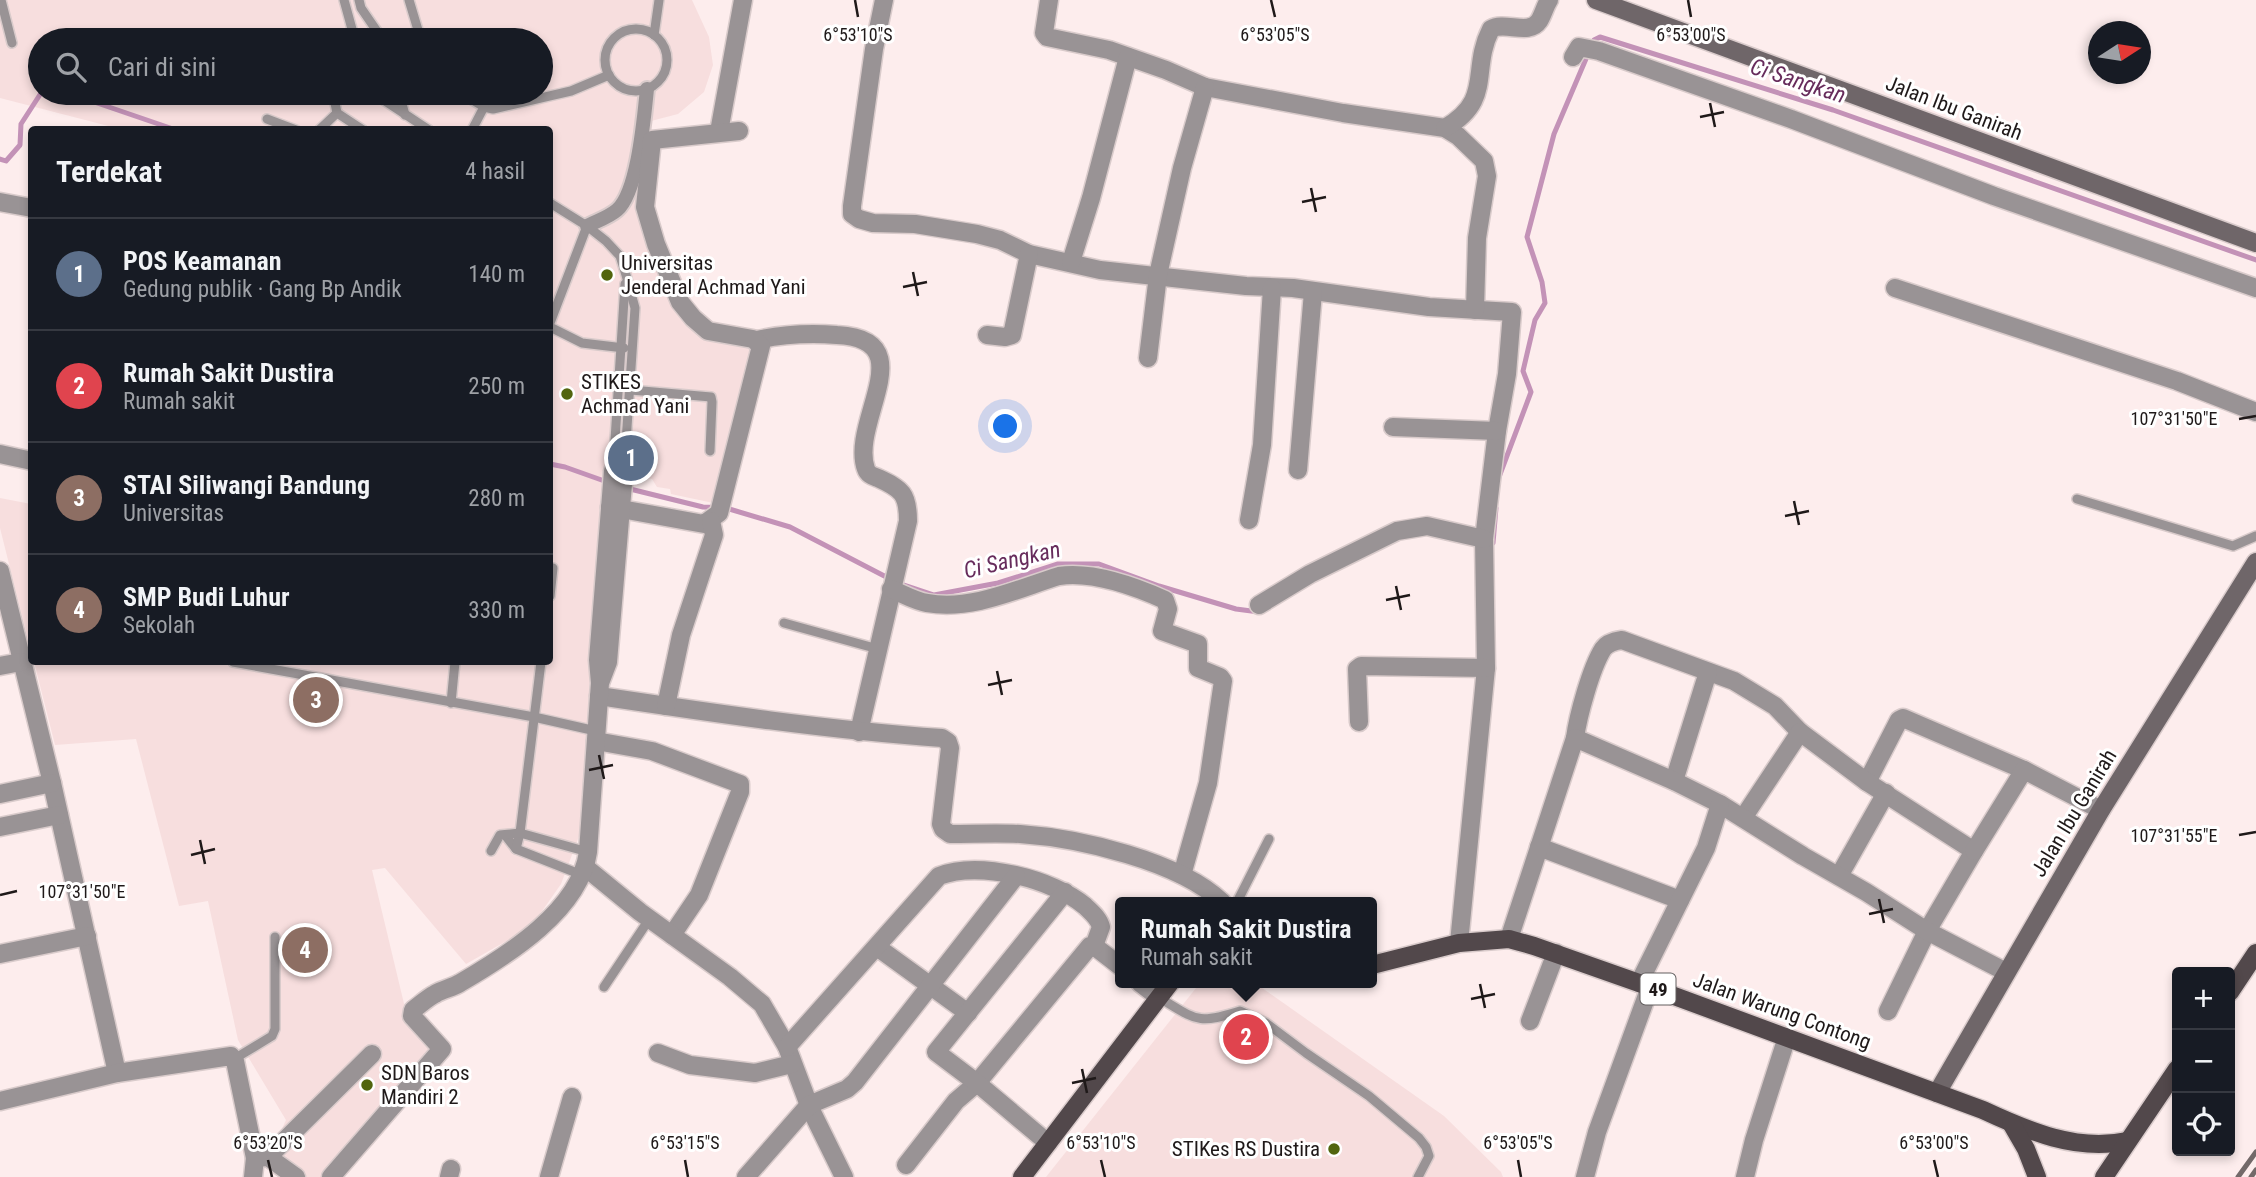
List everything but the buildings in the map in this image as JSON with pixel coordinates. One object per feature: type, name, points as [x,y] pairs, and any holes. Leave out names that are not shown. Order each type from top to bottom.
[{"type":"main road","name":"Jalan Ibu Ganirah","points":[[1596,0],[2256,243]]},
{"type":"main road","name":"Jalan Ibu Ganirah","points":[[1937,1093],[2101,810],[2256,562]]},
{"type":"main road","name":"Jalan Warung Contong","points":[[1377,964],[1459,943],[1509,939],[1556,953],[1787,1037],[2011,1123],[2079,1143],[2100,1145],[2127,1141]]},
{"type":"main road","points":[[2235,984],[2256,953]]},
{"type":"main road","points":[[1022,1177],[1166,988]]},
{"type":"main road","points":[[2104,1177],[2172,1076]]},
{"type":"main road","points":[[2011,1123],[2026,1149],[2037,1177]]},
{"type":"street","points":[[719,132],[743,0]]},
{"type":"street","points":[[884,0],[873,58],[852,206],[853,216],[873,223],[915,224],[977,234],[1000,240],[1029,254],[1100,270],[1429,307],[1512,312],[1507,374],[1484,539],[1486,668],[1459,943]]},
{"type":"street","points":[[1049,0],[1044,33],[1047,37],[1110,50],[1205,87],[1343,113],[1445,128],[1458,136],[1484,161],[1488,176],[1477,238],[1475,310]]},
{"type":"street","points":[[1445,128],[1466,114],[1473,105],[1491,29],[1497,26],[1526,28],[1534,25],[1549,0]]},
{"type":"street","points":[[1585,52],[1791,119],[1994,197],[2256,288]]},
{"type":"street","points":[[1071,262],[1091,198],[1128,57]]},
{"type":"street","points":[[1148,358],[1158,275],[1182,168],[1205,87]]},
{"type":"street","points":[[587,226],[616,211],[627,197],[639,148],[647,89]]},
{"type":"street","points":[[739,131],[652,140],[645,207],[656,244],[680,302],[692,318],[708,331],[757,340],[780,336],[847,335],[866,340],[879,355],[881,378],[869,414],[866,468],[871,475],[903,492],[908,503],[908,521],[859,732]]},
{"type":"street","points":[[0,202],[28,207]]},
{"type":"street","points":[[987,335],[1012,335],[1029,254]]},
{"type":"street","points":[[1249,520],[1262,445],[1272,288]]},
{"type":"street","points":[[1895,288],[2176,381],[2256,412]]},
{"type":"street","points":[[1298,470],[1313,292]]},
{"type":"street","points":[[666,706],[681,635],[714,534],[717,512],[761,349],[757,340]]},
{"type":"street","points":[[1393,427],[1497,431]]},
{"type":"street","points":[[0,454],[28,460]]},
{"type":"street","points":[[331,1177],[442,1049],[412,1016],[413,1010],[435,994],[476,973],[546,924],[569,898],[585,865],[600,689],[598,660],[608,589],[618,475]]},
{"type":"street","points":[[616,505],[705,524],[717,512]]},
{"type":"street","points":[[1259,605],[1310,574],[1397,531],[1427,526],[1484,539]]},
{"type":"street","points":[[0,570],[7,636],[21,662],[52,783],[117,1073]]},
{"type":"street","points":[[893,583],[930,604],[988,599],[1070,574],[1110,580],[1165,600],[1168,609],[1162,631],[1199,644],[1198,668],[1220,677],[1223,681],[1208,783],[1182,875]]},
{"type":"street","points":[[1509,939],[1575,738],[1588,687],[1603,648],[1622,640],[1734,681],[1757,694],[1775,706],[1800,732],[1867,782],[1974,851]]},
{"type":"street","points":[[0,666],[21,662]]},
{"type":"street","points":[[1359,722],[1357,669],[1361,666],[1486,668]]},
{"type":"street","points":[[1674,781],[1708,672]]},
{"type":"street","points":[[600,689],[666,706],[859,732],[942,738],[948,742],[950,748],[941,824],[950,834],[1021,834],[1065,840],[1152,862],[1182,875],[1215,897]]},
{"type":"street","points":[[1867,782],[1899,720],[1908,719],[2024,770],[2101,810]]},
{"type":"street","points":[[1743,818],[1800,732]]},
{"type":"street","points":[[596,736],[652,751],[734,780],[741,786],[699,895],[672,935]]},
{"type":"street","points":[[1575,738],[1720,804],[1927,931],[2006,972]]},
{"type":"street","points":[[1888,1011],[1927,931],[2024,770]]},
{"type":"street","points":[[0,793],[52,783]]},
{"type":"street","points":[[1839,876],[1886,793]]},
{"type":"street","points":[[1585,1177],[1645,985],[1680,900],[1706,848],[1720,804]]},
{"type":"street","points":[[0,827],[59,815]]},
{"type":"street","points":[[1539,846],[1680,900]]},
{"type":"street","points":[[585,865],[762,1004],[790,1056],[809,1105],[844,1177]]},
{"type":"street","points":[[658,1053],[690,1065],[755,1073],[790,1056],[877,947],[939,876],[970,870],[1016,876],[1065,892],[1087,908],[1101,923],[1094,946]]},
{"type":"street","points":[[746,1177],[809,1105],[852,1085],[1016,876]]},
{"type":"street","points":[[1048,1143],[936,1052],[1065,892]]},
{"type":"street","points":[[0,954],[86,936]]},
{"type":"street","points":[[906,1165],[956,1101],[977,1083],[1090,946],[1094,946]]},
{"type":"street","points":[[1094,946],[1115,962]]},
{"type":"street","points":[[877,947],[968,1013]]},
{"type":"street","points":[[1530,1021],[1556,953]]},
{"type":"street","points":[[1146,988],[1158,997]]},
{"type":"street","points":[[1745,1177],[1787,1037]]},
{"type":"street","points":[[253,1177],[261,1157],[372,1054]]},
{"type":"street","points":[[0,1101],[117,1073],[226,1055],[234,1059],[261,1157],[296,1177]]},
{"type":"street","points":[[549,1177],[572,1097]]},
{"type":"lane","points":[[1,0],[12,43]]},
{"type":"lane","points":[[344,0],[352,28]]},
{"type":"lane","points":[[359,0],[360,8],[374,28]]},
{"type":"lane","points":[[409,0],[417,28]]},
{"type":"lane","points":[[654,34],[659,0]]},
{"type":"lane","points":[[636,29],[654,34],[665,50],[667,59],[662,77],[647,89],[628,90],[610,75],[605,57],[618,34],[636,29]]},
{"type":"lane","points":[[553,96],[610,75]]},
{"type":"lane","points":[[335,105],[337,113],[357,126]]},
{"type":"lane","points":[[390,105],[423,126]]},
{"type":"lane","points":[[402,105],[405,115]]},
{"type":"lane","points":[[481,105],[493,109],[512,105]]},
{"type":"lane","points":[[474,126],[484,107]]},
{"type":"lane","points":[[323,126],[337,113]]},
{"type":"lane","points":[[267,119],[285,126]]},
{"type":"lane","points":[[553,204],[587,226],[620,256],[635,308],[631,390],[618,475]]},
{"type":"lane","points":[[553,317],[587,226]]},
{"type":"lane","points":[[618,475],[621,347],[626,275]]},
{"type":"lane","points":[[553,327],[582,343],[633,349]]},
{"type":"lane","points":[[631,390],[705,394],[711,397],[710,452]]},
{"type":"lane","points":[[2077,499],[2233,547],[2256,536]]},
{"type":"lane","points":[[784,624],[878,649]]},
{"type":"lane","points":[[249,665],[534,717],[596,736]]},
{"type":"lane","points":[[452,703],[455,665]]},
{"type":"lane","points":[[516,849],[541,665]]},
{"type":"lane","points":[[491,851],[497,838],[520,833],[585,865]]},
{"type":"lane","points":[[505,835],[516,849],[585,865]]},
{"type":"lane","points":[[1240,897],[1269,839]]},
{"type":"lane","points":[[604,987],[650,918]]},
{"type":"lane","points":[[234,1059],[272,1036],[275,1029],[275,937]]},
{"type":"lane","points":[[1158,997],[1196,1018],[1209,1020],[1240,1011],[1266,1023],[1306,1054],[1369,1096],[1419,1138],[1429,1156],[1418,1177]]},
{"type":"shaded area","points":[[0,0],[692,0],[709,37],[713,65],[704,92],[678,114],[651,121],[641,207],[689,323],[753,342],[718,504],[671,494],[670,489],[657,487],[652,479],[602,471],[581,831],[561,884],[531,927],[466,964],[385,868],[372,870],[406,1012],[440,1050],[327,1177],[307,1177],[274,1146],[286,1120],[238,1040],[208,901],[179,906],[136,739],[55,745],[35,665],[553,665],[553,126],[108,126],[0,98]]},
{"type":"shaded area","points":[[0,498],[28,503],[28,640],[0,528]]},
{"type":"shaded area","points":[[1196,988],[1262,988],[1444,1116],[1503,1177],[1046,1177]]},
{"type":"waterway","name":"Ci Sangkan","points":[[1499,477],[1531,392],[1523,371],[1535,320],[1545,303],[1542,282],[1527,237],[1554,134],[1594,40],[1600,37],[1833,110],[2256,260]]},
{"type":"waterway","name":"Ci Sangkan","points":[[0,159],[6,161],[20,145],[21,124],[33,105]]},
{"type":"waterway","name":"Ci Sangkan","points":[[103,105],[164,126]]},
{"type":"waterway","name":"Ci Sangkan","points":[[553,465],[610,483]]},
{"type":"waterway","name":"Ci Sangkan","points":[[626,488],[703,507],[726,508],[790,527],[892,580]]},
{"type":"waterway","name":"Ci Sangkan","points":[[1489,546],[1493,543],[1496,508]]},
{"type":"waterway","name":"Ci Sangkan","points":[[901,584],[934,595],[998,583],[1058,564],[1099,564],[1159,586],[1236,609],[1259,612]]},
{"type":"railway","points":[[2238,1177],[2256,1152]]},
{"type":"railway","points":[[2251,1177],[2256,1170]]},
{"type":"place","name":"Universitas Jenderal Achmad Yani","points":[[607,275]]},
{"type":"place","name":"STIKES Achmad Yani","points":[[567,394]]},
{"type":"place","name":"POS Keamanan","points":[[631,458]]},
{"type":"place","name":"STAI Siliwangi Bandung","points":[[316,700]]},
{"type":"place","name":"SMP Budi Luhur","points":[[305,950]]},
{"type":"place","name":"Rumah Sakit Dustira","points":[[1246,1037]]},
{"type":"place","name":"SDN Baros Mandiri 2","points":[[367,1085]]},
{"type":"place","name":"STIKes RS Dustira","points":[[1334,1149]]}]
